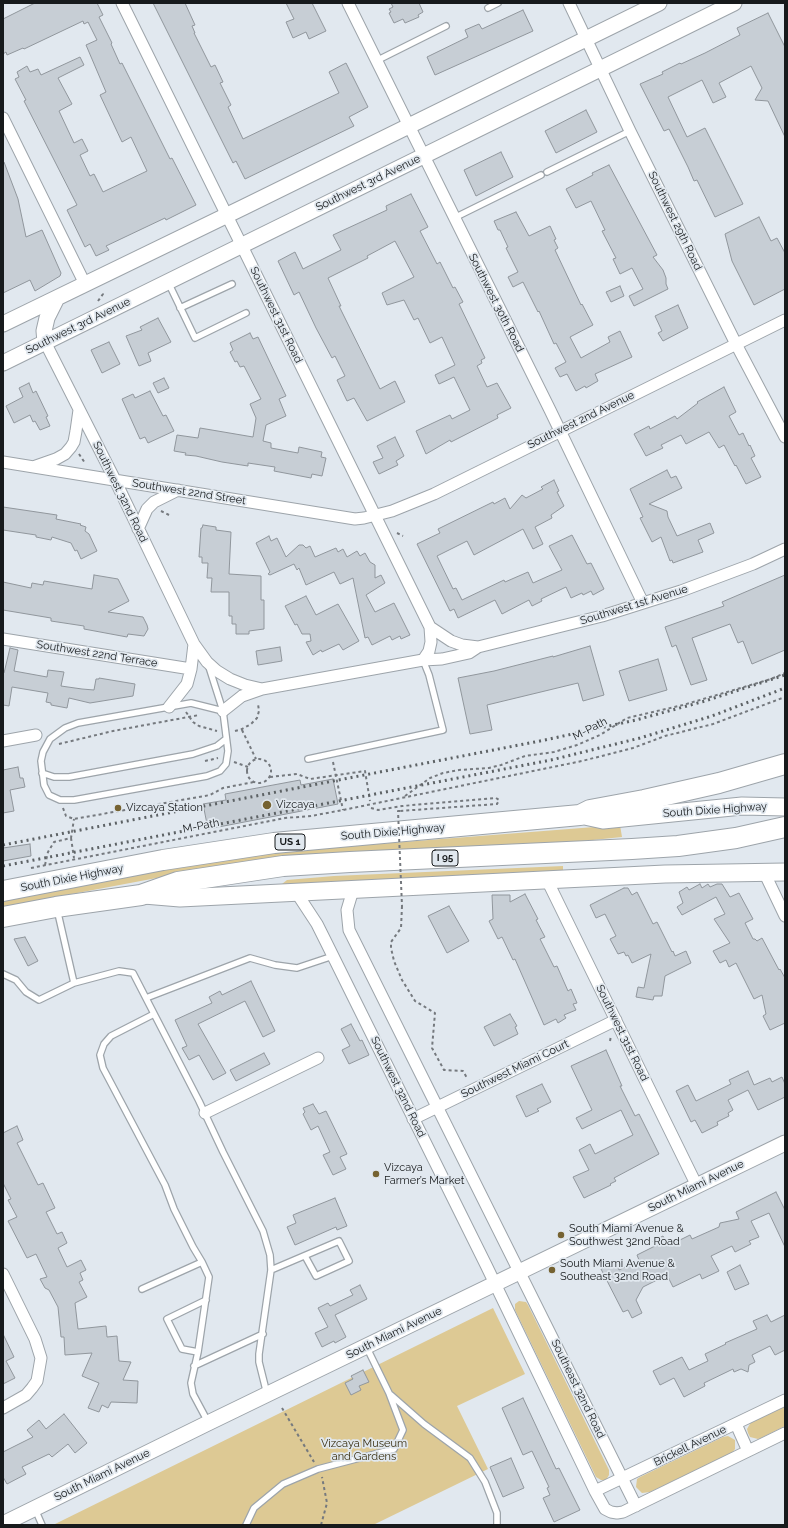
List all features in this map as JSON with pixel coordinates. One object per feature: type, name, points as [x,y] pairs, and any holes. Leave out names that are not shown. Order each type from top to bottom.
[{"type":"highway","points":[[580,815],[590,810],[644,800],[718,783],[785,764]]},
{"type":"highway","name":"South Dixie Highway","points":[[3,891],[163,860],[274,843],[580,815]]},
{"type":"highway","name":"I 95","points":[[141,895],[178,882],[283,866],[632,849],[712,842],[744,837],[785,827]]},
{"type":"highway","points":[[3,917],[56,907],[141,895]]},
{"type":"main road","points":[[3,324],[659,3]]},
{"type":"main road","name":"Southwest 3rd Avenue","points":[[3,363],[734,3]]},
{"type":"main road","points":[[45,342],[44,331],[47,318],[57,298]]},
{"type":"main road","name":"South Dixie Highway","points":[[580,815],[603,820],[742,806],[785,807]]},
{"type":"main road","points":[[141,895],[180,898],[665,874],[785,872]]},
{"type":"main road","name":"South Miami Avenue","points":[[3,1524],[267,1394],[785,1143]]},
{"type":"street","name":"Southwest 31st Road","points":[[122,3],[430,627]]},
{"type":"street","name":"Southwest 30th Road","points":[[348,3],[643,603]]},
{"type":"street","name":"Southwest 29th Road","points":[[569,3],[630,131],[736,344],[785,437]]},
{"type":"street","points":[[3,118],[86,284]]},
{"type":"street","name":"Southwest 2nd Avenue","points":[[376,516],[412,504],[434,494],[559,430],[785,320]]},
{"type":"street","name":"Southwest 32nd Road","points":[[45,342],[115,480],[194,644],[207,662]]},
{"type":"street","points":[[33,467],[56,459],[65,454],[71,447],[74,442],[79,410]]},
{"type":"street","name":"Southwest 22nd Street","points":[[3,462],[355,519],[376,516]]},
{"type":"street","points":[[138,529],[147,509],[154,502],[178,490]]},
{"type":"street","name":"Southwest 1st Avenue","points":[[430,627],[451,641],[462,645],[478,647],[581,622],[643,603],[711,580],[785,549]]},
{"type":"street","points":[[423,660],[429,651],[431,642],[430,627]]},
{"type":"street","name":"Southwest 22nd Terrace","points":[[3,639],[191,669]]},
{"type":"street","points":[[169,707],[187,684],[191,669],[194,644]]},
{"type":"street","name":"Southwest 1st Avenue","points":[[223,711],[242,696],[262,689],[423,660],[442,659],[470,653],[478,647]]},
{"type":"street","name":"Southwest 1st Avenue","points":[[207,662],[230,680],[262,689]]},
{"type":"street","points":[[3,741],[36,735]]},
{"type":"street","points":[[764,872],[785,916]]},
{"type":"street","name":"Southwest 31st Road","points":[[547,880],[697,1186]]},
{"type":"street","points":[[353,890],[347,910],[349,930],[520,1272]]},
{"type":"street","name":"Southwest 32nd Road","points":[[296,892],[317,924],[495,1284]]},
{"type":"street","name":"Southwest Miami Court","points":[[413,1119],[616,1020]]},
{"type":"street","points":[[205,1113],[318,1058]]},
{"type":"street","name":"Southeast 32nd Road","points":[[520,1272],[636,1506]]},
{"type":"street","points":[[3,1274],[39,1348],[41,1358],[37,1381],[26,1395],[3,1408]]},
{"type":"street","points":[[495,1284],[605,1509],[611,1512],[623,1512],[785,1433]]},
{"type":"street","name":"Brickell Avenue","points":[[595,1491],[785,1400]]},
{"type":"street","points":[[736,1424],[748,1451]]},
{"type":"lane","points":[[488,8],[498,3]]},
{"type":"lane","points":[[376,61],[446,26]]},
{"type":"lane","points":[[547,172],[630,131]]},
{"type":"lane","points":[[454,218],[541,175]]},
{"type":"lane","points":[[168,282],[195,338],[246,313]]},
{"type":"lane","points":[[180,308],[232,284]]},
{"type":"lane","points":[[308,759],[443,730],[429,675],[423,660]]},
{"type":"lane","points":[[207,662],[223,711],[228,751],[226,764],[220,771],[207,776],[74,800],[60,800],[49,795],[44,785],[41,760],[46,746],[50,739],[65,728],[78,723],[191,703],[223,711]]},
{"type":"lane","points":[[42,773],[54,777],[69,777],[178,757],[212,748],[226,739]]},
{"type":"lane","points":[[56,907],[74,983]]},
{"type":"lane","points":[[146,998],[250,958],[275,965],[297,968],[333,956]]},
{"type":"lane","points":[[3,974],[16,980],[26,992],[39,1000],[74,983],[120,971],[133,973],[205,1113],[262,1231],[270,1255],[271,1270],[259,1354],[259,1362],[267,1394]]},
{"type":"lane","points":[[154,1014],[111,1036],[104,1044],[100,1054],[101,1063],[165,1185],[174,1209],[209,1277],[198,1352],[191,1383],[193,1394],[208,1423]]},
{"type":"lane","points":[[271,1270],[339,1240],[349,1261],[316,1276],[305,1256]]},
{"type":"lane","points":[[142,1289],[202,1262]]},
{"type":"lane","points":[[198,1352],[182,1349],[167,1319],[206,1300]]},
{"type":"lane","points":[[194,1366],[263,1334]]},
{"type":"lane","points":[[246,1525],[254,1508],[283,1484],[318,1469],[394,1449],[403,1430],[389,1393],[367,1346]]},
{"type":"lane","points":[[389,1393],[424,1424],[470,1458],[485,1482],[497,1513],[497,1525]]},
{"type":"lane","points":[[35,1508],[42,1525]]},
{"type":"path","points":[[77,452],[88,468]]},
{"type":"path","points":[[157,510],[169,515]]},
{"type":"path","points":[[397,533],[403,536]]},
{"type":"path","name":"M-Path","points":[[404,797],[430,778],[443,773],[459,770],[489,768],[525,756],[554,752],[577,745],[600,735],[627,718],[683,705],[771,679],[785,673]]},
{"type":"path","name":"M-Path","points":[[30,869],[285,818],[311,816],[543,770],[612,754],[665,736],[713,724],[785,697]]},
{"type":"path","points":[[230,731],[242,729],[251,724],[257,718],[259,711],[258,704]]},
{"type":"path","points":[[184,709],[193,722],[199,726],[220,732]]},
{"type":"path","points":[[56,745],[113,730],[202,715]]},
{"type":"path","points":[[242,729],[256,759]]},
{"type":"path","points":[[254,782],[247,775],[248,767],[256,759],[265,760],[269,763],[271,768],[270,777]]},
{"type":"path","points":[[233,762],[248,767]]},
{"type":"path","points":[[334,770],[343,810]]},
{"type":"path","points":[[64,811],[66,816],[74,820],[210,795],[222,788],[254,782],[263,783],[270,777],[296,774],[310,779],[365,771],[370,801]]},
{"type":"path","points":[[371,808],[378,810],[395,807],[496,798],[499,800],[497,804],[398,812],[402,923],[399,931],[391,942],[394,961],[402,980],[415,1001],[435,1013],[432,1048],[444,1070],[464,1071],[467,1078]]},
{"type":"path","points":[[74,820],[71,838],[74,859]]},
{"type":"path","points":[[45,865],[48,852],[54,842],[71,838]]},
{"type":"green space","points":[[620,825],[622,837],[564,843],[199,870],[3,907],[3,901],[189,865],[249,856],[314,849]]},
{"type":"green space","points":[[563,866],[563,871],[288,885],[282,884],[287,880],[334,876]]},
{"type":"green space","points":[[519,1301],[526,1302],[528,1305],[609,1470],[609,1475],[606,1480],[601,1480],[596,1477],[515,1310],[515,1304]]},
{"type":"green space","name":"Vizcaya Museum and Gardens","points":[[493,1308],[525,1374],[457,1406],[488,1469],[373,1525],[53,1525]]},
{"type":"green space","points":[[785,1405],[785,1426],[758,1439],[750,1437],[747,1429],[751,1422]]},
{"type":"green space","points":[[728,1436],[735,1440],[735,1449],[732,1453],[650,1492],[642,1493],[636,1487],[637,1479],[640,1477],[723,1437]]},
{"type":"building","points":[[35,3],[97,3],[103,15],[99,17],[112,43],[111,44],[120,64],[122,63],[170,159],[172,158],[196,205],[166,220],[165,218],[106,246],[109,250],[96,256],[90,244],[85,247],[67,210],[77,205],[24,101],[26,100],[15,79],[19,77],[17,72],[27,66],[30,72],[38,69],[41,75],[80,57],[84,65],[58,78],[72,104],[59,111],[74,143],[82,139],[88,151],[80,155],[90,176],[94,174],[103,192],[147,171],[131,137],[122,142],[100,95],[106,92],[86,45],[97,40],[88,22],[84,24],[83,21],[24,49],[23,48],[7,55],[6,52],[3,54],[3,19]]},
{"type":"building","points":[[153,3],[185,3],[195,25],[192,26],[194,33],[211,67],[215,65],[223,82],[220,83],[231,105],[228,107],[243,139],[339,93],[329,72],[346,63],[368,107],[349,117],[354,126],[245,179],[236,161],[233,163]]},
{"type":"building","points":[[286,3],[312,3],[326,31],[309,39],[306,32],[293,38],[286,22],[294,19]]},
{"type":"building","points":[[391,3],[419,3],[423,12],[418,15],[419,17],[405,23],[403,19],[394,23],[389,13],[391,12],[389,9],[393,7]]},
{"type":"building","points":[[523,10],[533,31],[435,75],[427,57],[468,37],[465,30],[479,24],[482,29]]},
{"type":"building","points":[[768,13],[785,47],[785,137],[768,101],[755,100],[762,88],[751,66],[719,83],[726,97],[713,103],[702,80],[668,97],[687,137],[705,128],[743,204],[715,217],[697,180],[694,181],[669,129],[664,131],[640,84],[663,74],[662,72],[680,63],[681,64],[705,53],[740,35],[737,28]]},
{"type":"building","points":[[586,110],[597,132],[556,153],[545,131]]},
{"type":"building","points":[[501,152],[513,177],[476,196],[464,170]]},
{"type":"building","points":[[3,162],[18,199],[26,237],[42,230],[61,273],[60,276],[35,291],[30,280],[3,293]]},
{"type":"building","points":[[609,165],[657,255],[653,257],[663,270],[668,289],[634,306],[629,296],[643,289],[632,268],[620,274],[613,259],[616,258],[602,231],[605,230],[591,201],[576,208],[566,189],[593,175],[592,173]]},
{"type":"building","points":[[411,194],[428,227],[420,231],[437,264],[440,262],[453,288],[455,287],[463,302],[459,304],[485,358],[481,360],[482,363],[477,366],[487,387],[497,383],[511,408],[497,415],[498,418],[451,442],[450,440],[426,454],[416,431],[450,415],[452,419],[470,410],[454,377],[439,384],[435,375],[455,365],[442,337],[430,343],[418,318],[414,320],[404,300],[387,305],[382,293],[414,277],[395,241],[367,256],[368,258],[328,278],[341,306],[339,306],[380,389],[395,381],[405,402],[367,421],[354,398],[347,401],[337,380],[345,376],[335,356],[332,358],[299,292],[294,295],[278,261],[295,252],[303,269],[341,250],[333,235],[387,210],[386,206]]},
{"type":"building","points":[[516,212],[529,236],[550,226],[556,239],[554,240],[558,248],[555,250],[581,305],[582,304],[593,325],[570,337],[581,358],[610,342],[608,337],[620,331],[632,357],[595,374],[598,381],[586,388],[585,386],[576,391],[567,374],[560,377],[555,368],[566,362],[556,343],[554,344],[539,311],[538,312],[523,282],[513,287],[508,277],[518,272],[506,248],[508,247],[500,230],[498,230],[494,221]]},
{"type":"building","points":[[759,217],[771,241],[777,238],[785,253],[785,289],[754,305],[732,261],[725,234]]},
{"type":"building","points":[[620,286],[624,296],[611,302],[606,292]]},
{"type":"building","points":[[678,305],[688,328],[663,341],[658,333],[662,331],[655,316]]},
{"type":"building","points":[[158,318],[171,342],[148,353],[151,361],[139,366],[126,336],[142,330],[140,327]]},
{"type":"building","points":[[250,333],[253,339],[258,337],[286,396],[279,399],[286,416],[266,425],[263,441],[271,443],[271,448],[298,453],[299,447],[322,452],[321,457],[326,458],[322,476],[312,474],[311,478],[274,471],[275,467],[248,463],[248,466],[222,462],[185,455],[186,453],[174,451],[177,435],[198,438],[200,428],[253,437],[256,418],[250,404],[261,399],[244,366],[240,367],[237,361],[235,362],[230,352],[233,350],[230,343]]},
{"type":"building","points":[[109,342],[120,364],[102,373],[91,350]]},
{"type":"building","points":[[164,378],[169,388],[158,393],[153,383]]},
{"type":"building","points":[[29,383],[33,393],[36,391],[48,416],[46,417],[50,426],[40,430],[35,421],[33,422],[30,415],[14,423],[6,406],[23,397],[19,388]]},
{"type":"building","points":[[724,387],[736,412],[729,416],[739,435],[743,433],[749,446],[750,445],[755,456],[751,458],[761,477],[746,484],[724,445],[719,448],[709,432],[686,444],[681,435],[661,445],[663,448],[646,456],[634,434],[649,426],[650,429],[675,416],[677,419],[698,403],[697,402]]},
{"type":"building","points":[[150,391],[163,416],[166,415],[174,431],[148,443],[145,437],[140,439],[122,399],[133,394],[135,398]]},
{"type":"building","points":[[395,437],[404,456],[396,461],[398,465],[379,474],[373,462],[383,458],[377,446]]},
{"type":"building","points":[[667,470],[671,478],[676,476],[682,488],[649,504],[667,511],[668,517],[677,536],[710,523],[714,533],[698,540],[703,552],[673,563],[672,560],[670,561],[661,537],[652,542],[640,518],[643,517],[630,489]]},
{"type":"building","points":[[554,480],[559,491],[557,492],[564,506],[551,515],[552,518],[535,527],[543,544],[533,549],[523,529],[474,555],[467,541],[437,556],[453,589],[456,588],[462,600],[504,580],[505,582],[528,572],[533,583],[562,570],[549,546],[572,535],[587,564],[591,563],[604,589],[593,595],[591,591],[571,598],[566,587],[541,599],[542,601],[532,606],[529,600],[502,614],[495,600],[458,618],[454,609],[450,611],[417,544],[440,533],[438,529],[493,502],[494,504],[505,498],[510,509],[522,495],[526,498],[543,489],[541,487]]},
{"type":"building","points":[[3,507],[57,515],[56,519],[81,524],[80,525],[86,527],[85,531],[89,534],[97,551],[81,559],[77,550],[75,551],[71,543],[52,537],[51,540],[36,537],[36,535],[3,530]]},
{"type":"building","points":[[203,525],[216,527],[216,530],[231,532],[229,574],[261,576],[261,600],[264,600],[264,629],[249,631],[249,634],[236,634],[236,624],[232,624],[232,616],[229,616],[229,592],[211,592],[212,578],[207,578],[208,563],[202,563],[202,557],[199,557],[201,528]]},
{"type":"building","points":[[269,536],[271,541],[277,538],[286,557],[299,545],[303,545],[306,548],[310,546],[315,557],[336,548],[338,552],[343,549],[347,557],[357,551],[360,556],[365,553],[370,562],[375,565],[375,578],[381,575],[385,583],[366,595],[375,612],[394,603],[410,635],[401,639],[400,636],[392,640],[390,636],[372,645],[368,637],[365,638],[353,578],[340,584],[334,572],[306,585],[299,568],[297,570],[294,564],[270,575],[268,574],[270,572],[256,543]]},
{"type":"building","points":[[94,575],[118,579],[129,601],[108,612],[143,617],[148,629],[144,636],[128,634],[127,637],[84,629],[84,626],[51,621],[51,618],[3,610],[3,582],[31,588],[32,583],[43,585],[44,581],[92,589]]},
{"type":"building","points":[[785,575],[785,650],[752,664],[743,641],[738,643],[730,624],[692,638],[707,680],[691,685],[676,645],[672,647],[665,627],[724,606],[722,602]]},
{"type":"building","points":[[306,596],[316,615],[338,604],[359,641],[343,650],[339,644],[322,652],[321,650],[313,655],[306,642],[311,641],[310,634],[302,634],[297,624],[295,625],[285,606]]},
{"type":"building","points":[[590,646],[604,695],[583,701],[578,683],[487,705],[492,730],[470,734],[458,678],[553,657]]},
{"type":"building","points":[[280,647],[282,661],[258,665],[256,651]]},
{"type":"building","points":[[10,648],[18,650],[14,671],[47,677],[48,670],[64,672],[61,686],[82,689],[94,690],[96,679],[99,678],[135,684],[133,696],[90,703],[69,698],[67,708],[51,705],[51,703],[46,702],[48,693],[12,687],[9,706],[3,705],[3,673]]},
{"type":"building","points":[[658,659],[667,690],[629,701],[619,671]]},
{"type":"building","points":[[18,767],[20,778],[23,778],[25,787],[10,790],[14,811],[3,813],[3,770]]},
{"type":"building","points":[[333,779],[338,804],[208,829],[203,804],[226,800],[225,794],[300,780],[301,785]]},
{"type":"building","points":[[30,844],[31,856],[3,861],[3,848]]},
{"type":"building","points":[[700,884],[702,888],[708,884],[710,887],[717,884],[722,884],[730,897],[739,893],[753,919],[745,923],[753,939],[757,941],[762,938],[779,970],[780,969],[785,978],[785,1023],[770,1030],[763,1016],[766,1014],[762,995],[754,999],[736,963],[729,967],[726,960],[720,963],[713,951],[730,943],[714,919],[725,914],[716,897],[682,915],[677,907],[683,903],[679,892],[687,887],[689,890]]},
{"type":"building","points":[[624,888],[628,888],[632,895],[637,892],[653,924],[657,922],[675,956],[686,951],[691,963],[665,976],[662,996],[654,996],[653,1000],[636,997],[638,987],[644,988],[651,954],[632,963],[628,955],[626,956],[624,952],[618,954],[610,939],[616,936],[605,914],[596,918],[590,905]]},
{"type":"building","points":[[525,894],[538,919],[536,920],[545,937],[540,939],[554,967],[557,966],[568,991],[571,989],[577,1003],[573,1004],[576,1010],[564,1015],[566,1018],[558,1023],[556,1019],[544,1025],[515,959],[513,960],[502,937],[498,939],[489,921],[493,919],[492,895],[510,895],[510,902]]},
{"type":"building","points":[[449,906],[469,941],[447,953],[428,916]]},
{"type":"building","points":[[25,937],[38,961],[28,966],[14,939]]},
{"type":"building","points":[[251,981],[275,1031],[263,1037],[245,1001],[198,1024],[226,1073],[213,1080],[199,1055],[189,1060],[182,1048],[187,1046],[175,1020],[212,1003],[209,997],[220,991],[222,995]]},
{"type":"building","points":[[510,1014],[517,1026],[515,1027],[518,1034],[494,1046],[484,1027]]},
{"type":"building","points":[[351,1024],[360,1041],[362,1040],[369,1055],[349,1064],[342,1050],[350,1046],[341,1029]]},
{"type":"building","points":[[606,1050],[622,1086],[620,1086],[635,1116],[639,1114],[659,1154],[614,1178],[616,1181],[610,1184],[611,1185],[584,1198],[573,1177],[589,1170],[579,1150],[590,1144],[595,1154],[633,1135],[621,1110],[582,1129],[576,1118],[592,1110],[571,1066]]},
{"type":"building","points":[[264,1053],[270,1064],[236,1081],[230,1070]]},
{"type":"building","points":[[748,1071],[754,1085],[770,1078],[772,1082],[782,1077],[785,1084],[785,1097],[758,1110],[748,1090],[728,1100],[733,1110],[728,1113],[729,1116],[717,1122],[718,1125],[702,1133],[695,1120],[691,1122],[676,1091],[688,1085],[696,1101],[731,1084],[729,1080]]},
{"type":"building","points":[[542,1084],[551,1102],[537,1109],[539,1111],[526,1117],[516,1096]]},
{"type":"building","points":[[313,1104],[319,1114],[326,1111],[347,1154],[340,1157],[346,1169],[333,1175],[323,1155],[330,1152],[318,1126],[311,1130],[303,1114],[305,1112],[303,1108]]},
{"type":"building","points":[[17,1126],[23,1140],[17,1143],[38,1185],[43,1183],[55,1208],[46,1212],[57,1234],[62,1232],[67,1243],[58,1248],[67,1267],[81,1260],[86,1270],[80,1273],[83,1280],[79,1282],[87,1297],[75,1303],[78,1329],[106,1326],[107,1337],[117,1336],[119,1361],[131,1362],[123,1380],[138,1381],[137,1403],[111,1402],[108,1408],[102,1405],[99,1412],[88,1408],[99,1383],[82,1376],[92,1353],[65,1355],[64,1337],[61,1337],[58,1307],[49,1290],[45,1288],[40,1279],[47,1277],[36,1254],[27,1258],[8,1221],[17,1217],[8,1200],[11,1199],[3,1183],[3,1133]]},
{"type":"building","points":[[776,1192],[785,1210],[785,1247],[769,1213],[751,1221],[759,1237],[749,1241],[751,1244],[735,1252],[732,1246],[711,1256],[719,1271],[702,1279],[700,1274],[673,1287],[667,1275],[643,1287],[636,1300],[642,1313],[632,1318],[628,1310],[623,1312],[601,1269],[616,1262],[619,1270],[639,1260],[637,1255],[655,1246],[653,1241],[663,1236],[668,1246],[690,1235],[692,1239],[719,1227],[720,1223],[739,1219],[736,1212]]},
{"type":"building","points":[[335,1198],[347,1226],[337,1230],[336,1227],[295,1245],[287,1227],[296,1223],[293,1215]]},
{"type":"building","points":[[740,1265],[749,1284],[735,1290],[727,1272]]},
{"type":"building","points":[[360,1285],[367,1299],[335,1315],[346,1337],[335,1343],[334,1341],[322,1347],[315,1333],[328,1327],[318,1308],[328,1303],[330,1306],[353,1295],[350,1290]]},
{"type":"building","points":[[767,1315],[771,1322],[785,1315],[785,1350],[775,1355],[770,1346],[752,1355],[755,1362],[749,1365],[748,1372],[741,1369],[734,1372],[733,1369],[704,1383],[705,1386],[684,1397],[674,1378],[660,1385],[653,1371],[682,1357],[689,1370],[708,1361],[705,1354],[726,1344],[725,1343],[757,1329],[753,1321]]},
{"type":"building","points":[[3,1334],[14,1357],[6,1361],[15,1378],[3,1384]]},
{"type":"building","points":[[363,1370],[369,1382],[359,1386],[361,1390],[351,1395],[345,1383],[353,1379],[351,1376]]},
{"type":"building","points":[[523,1398],[556,1469],[559,1468],[580,1510],[554,1522],[543,1498],[550,1495],[547,1488],[549,1487],[532,1451],[523,1455],[502,1408]]},
{"type":"building","points":[[64,1414],[87,1443],[75,1453],[68,1444],[52,1457],[49,1454],[22,1467],[26,1474],[7,1484],[3,1477],[3,1452],[33,1437],[27,1430],[39,1420],[46,1429]]},
{"type":"building","points":[[511,1458],[524,1488],[503,1497],[490,1467]]},
{"type":"railway","points":[[3,845],[545,740],[636,720],[705,701],[785,675]]},
{"type":"railway","points":[[3,866],[551,760],[640,738],[712,716],[785,688]]},
{"type":"place","name":"Vizcaya","points":[[267,805]]},
{"type":"place","name":"Vizcaya Station","points":[[118,808]]},
{"type":"place","name":"Vizcaya Farmer’s Market","points":[[376,1174]]},
{"type":"place","name":"South Miami Avenue & Southwest 32nd Road","points":[[561,1235]]},
{"type":"place","name":"South Miami Avenue & Southeast 32nd Road","points":[[552,1270]]}]
